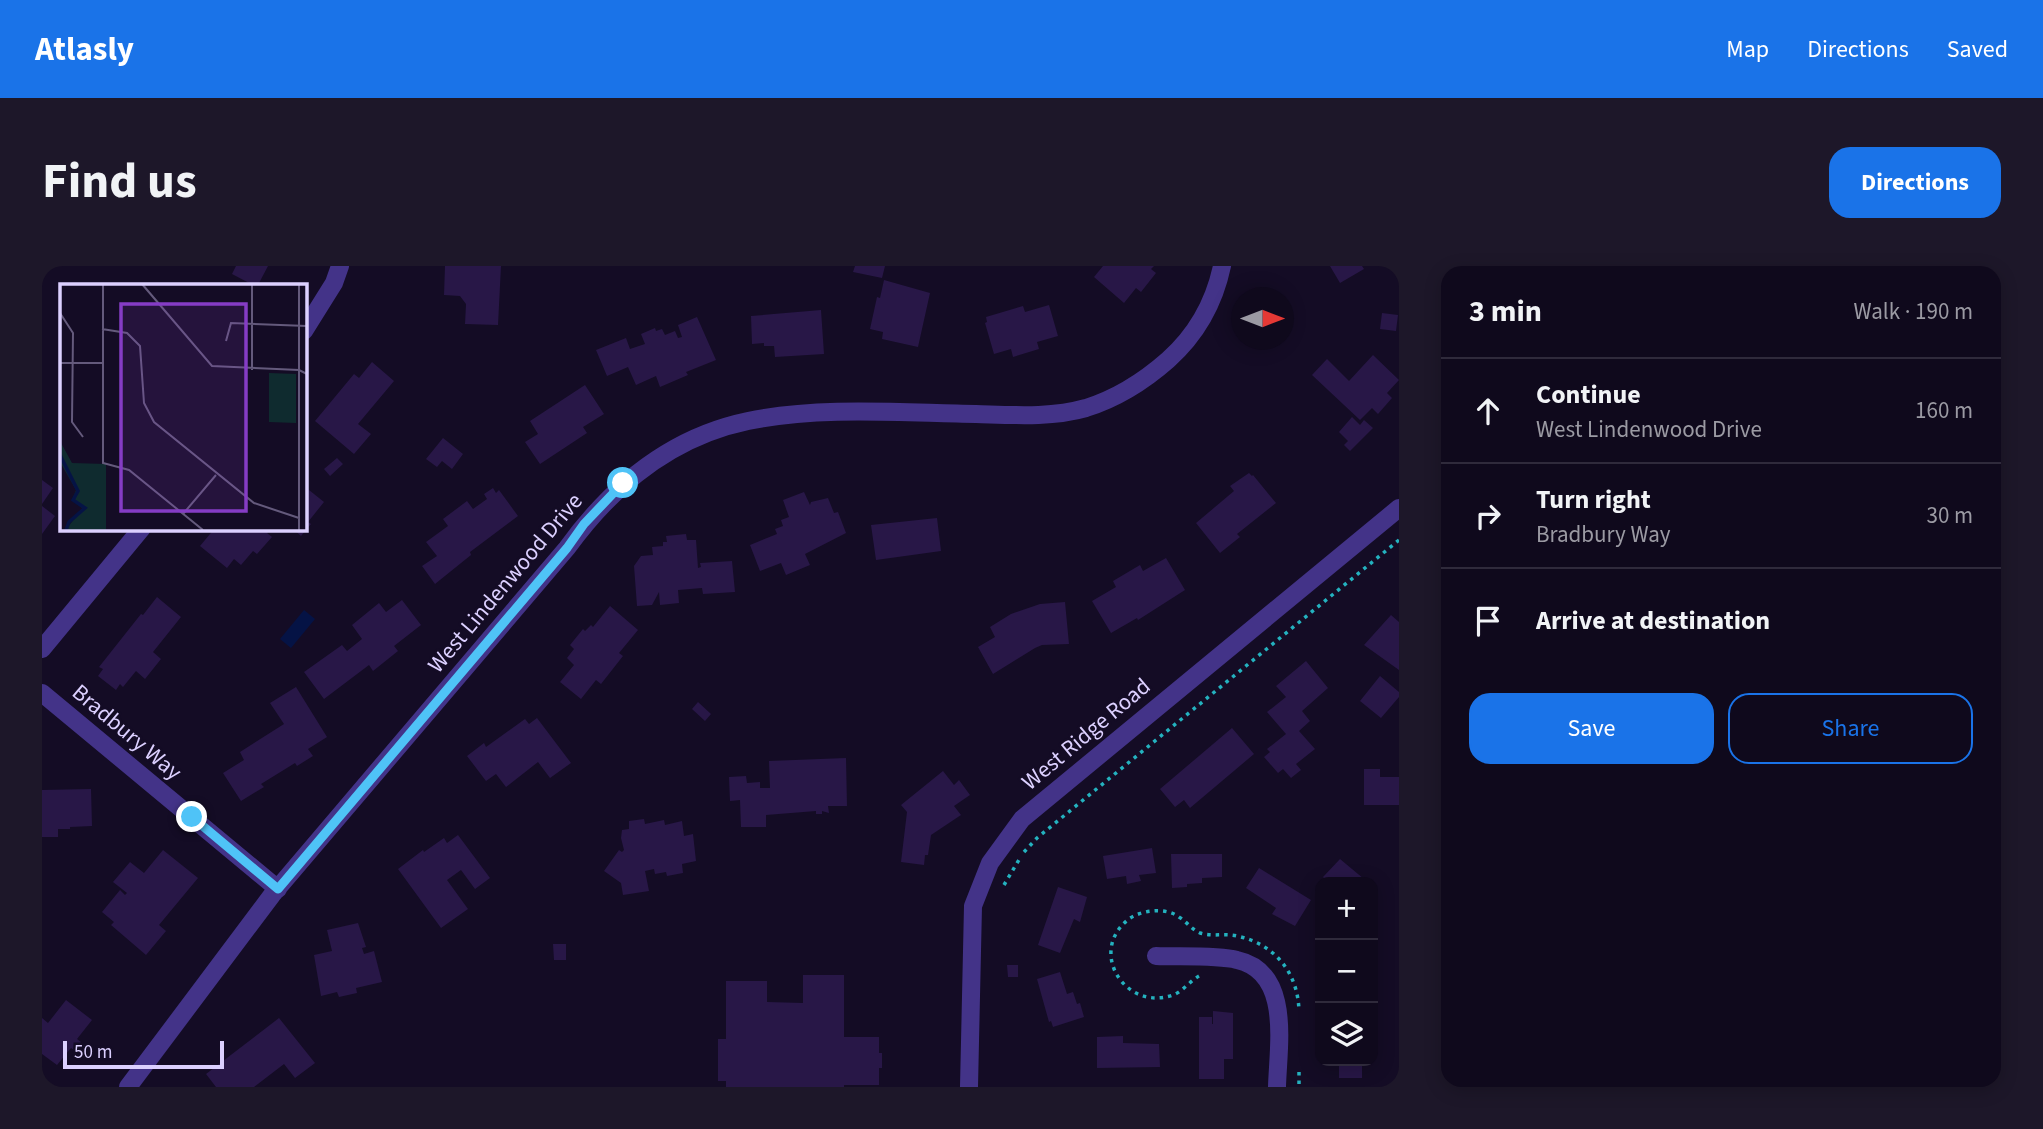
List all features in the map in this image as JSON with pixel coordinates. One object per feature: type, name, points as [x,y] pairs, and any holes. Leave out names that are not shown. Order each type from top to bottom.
[{"type":"street","points":[[306,328],[334,283],[340,266]]},
{"type":"street","name":"West Lindenwood Drive","points":[[128,1087],[278,889],[567,548],[584,524],[623,483],[659,456],[706,433],[773,417],[836,413],[1039,415],[1073,411],[1104,402],[1138,385],[1192,336],[1209,306],[1222,266]]},
{"type":"street","name":"West Ridge Road","points":[[969,1087],[973,906],[990,863],[1006,841],[1029,813],[1399,508]]},
{"type":"street","points":[[42,649],[140,530]]},
{"type":"street","name":"Bradbury Way","points":[[42,693],[278,889]]},
{"type":"street","points":[[1156,956],[1238,960],[1256,968],[1274,988],[1279,1016],[1277,1087]]},
{"type":"path","points":[[1003,887],[1024,852],[1037,838],[1399,540]]},
{"type":"path","points":[[1205,974],[1195,978],[1175,995],[1146,996],[1131,992],[1114,972],[1111,946],[1126,921],[1136,914],[1150,911],[1178,916],[1201,933],[1235,935],[1250,939],[1267,948],[1288,968],[1297,993],[1299,1020]]},
{"type":"path","points":[[1299,1060],[1300,1087]]},
{"type":"shaded area","points":[[304,610],[315,619],[291,648],[280,639]]},
{"type":"building","points":[[236,266],[268,266],[259,284],[251,284],[232,274]]},
{"type":"building","points":[[445,266],[501,266],[498,325],[465,324],[466,304],[460,296],[444,295]]},
{"type":"building","points":[[855,266],[885,266],[882,278],[853,272]]},
{"type":"building","points":[[1103,266],[1154,266],[1151,269],[1156,273],[1141,292],[1136,288],[1124,303],[1094,277]]},
{"type":"building","points":[[1330,266],[1362,266],[1364,269],[1340,283]]},
{"type":"building","points":[[884,280],[930,293],[918,347],[882,339],[883,332],[870,329]]},
{"type":"building","points":[[1049,305],[1058,336],[1037,342],[1039,349],[1013,357],[1011,349],[994,354],[985,323],[986,317],[1023,306],[1025,312]]},
{"type":"building","points":[[821,310],[824,354],[775,357],[774,346],[752,344],[751,316]]},
{"type":"building","points":[[1382,313],[1398,315],[1396,331],[1380,329]]},
{"type":"building","points":[[697,317],[716,360],[686,372],[688,375],[660,387],[656,376],[636,385],[628,367],[607,376],[596,350],[626,338],[630,349],[645,344],[641,334],[655,328],[656,331],[662,329],[665,335],[675,331],[678,338],[682,337],[678,325]]},
{"type":"building","points":[[1373,355],[1399,380],[1387,393],[1392,398],[1378,414],[1372,408],[1360,420],[1312,375],[1327,359],[1349,381]]},
{"type":"building","points":[[372,362],[394,381],[358,424],[371,434],[354,454],[315,421],[354,374],[359,378]]},
{"type":"building","points":[[585,385],[604,414],[583,427],[587,433],[540,464],[525,442],[538,434],[530,421]]},
{"type":"building","points":[[1352,417],[1360,425],[1364,420],[1373,428],[1350,451],[1344,445],[1348,441],[1339,432]]},
{"type":"building","points":[[443,438],[463,454],[452,469],[442,461],[437,467],[426,459]]},
{"type":"building","points":[[337,458],[343,464],[330,476],[324,469]]},
{"type":"building","points":[[1249,473],[1276,503],[1237,534],[1240,537],[1220,553],[1196,523],[1234,491],[1230,486]]},
{"type":"building","points":[[42,480],[53,488],[42,504]]},
{"type":"building","points":[[306,488],[324,502],[308,522],[311,524],[306,530]]},
{"type":"building","points":[[493,488],[496,493],[499,490],[518,516],[470,552],[471,555],[435,584],[422,566],[437,556],[426,542],[448,526],[443,519],[467,501],[473,509],[487,499],[484,494]]},
{"type":"building","points":[[804,492],[810,505],[811,502],[828,498],[834,513],[838,512],[846,533],[805,554],[810,565],[786,575],[781,563],[760,571],[750,545],[777,534],[775,529],[783,526],[781,520],[789,517],[783,500]]},
{"type":"building","points":[[42,506],[55,516],[42,534]]},
{"type":"building","points":[[937,518],[941,551],[876,560],[871,525]]},
{"type":"building","points":[[213,530],[269,530],[267,533],[272,537],[257,554],[253,551],[241,565],[234,559],[227,568],[200,546]]},
{"type":"building","points":[[294,530],[306,530],[301,536]]},
{"type":"building","points":[[686,534],[687,540],[696,540],[698,568],[701,567],[700,563],[732,561],[735,592],[703,594],[702,588],[678,590],[679,603],[660,605],[659,592],[652,605],[637,606],[634,566],[641,556],[653,555],[652,547],[663,546],[663,542],[667,542],[666,536]]},
{"type":"building","points":[[1166,558],[1185,590],[1138,620],[1137,618],[1111,633],[1092,601],[1116,587],[1113,581],[1140,565],[1143,571]]},
{"type":"building","points":[[157,597],[181,617],[153,652],[161,659],[145,679],[136,671],[123,687],[120,684],[116,690],[98,676],[103,669],[99,667]]},
{"type":"building","points":[[402,600],[421,625],[394,646],[398,651],[373,671],[369,665],[324,699],[304,672],[342,645],[347,651],[362,639],[352,625],[379,603],[386,612]]},
{"type":"building","points":[[1065,602],[1069,644],[1042,645],[993,674],[978,647],[995,637],[990,627],[1011,614],[1040,604]]},
{"type":"building","points":[[610,606],[638,630],[619,653],[623,656],[601,684],[596,680],[581,699],[560,682],[574,665],[567,658],[574,649],[570,645],[583,629],[585,631],[591,625],[593,627]]},
{"type":"building","points":[[1391,615],[1399,622],[1399,670],[1364,645]]},
{"type":"building","points":[[1306,661],[1328,688],[1302,711],[1310,721],[1299,731],[1315,749],[1296,764],[1301,770],[1291,778],[1283,769],[1278,773],[1264,757],[1270,752],[1267,749],[1286,734],[1267,712],[1286,697],[1276,686]]},
{"type":"building","points":[[1380,676],[1399,692],[1399,697],[1381,718],[1360,701]]},
{"type":"building","points":[[296,687],[327,737],[308,749],[313,756],[297,766],[295,763],[261,784],[264,787],[241,801],[223,773],[244,760],[240,752],[284,724],[270,703]]},
{"type":"building","points":[[698,702],[711,714],[705,721],[692,709]]},
{"type":"building","points":[[537,718],[571,763],[550,778],[538,762],[506,787],[496,774],[486,781],[467,756],[484,743],[486,747],[525,719],[529,724]]},
{"type":"building","points":[[1232,728],[1254,754],[1190,808],[1184,800],[1175,807],[1160,789]]},
{"type":"building","points":[[846,758],[847,806],[828,806],[829,813],[822,811],[822,814],[816,814],[816,811],[766,815],[766,827],[741,827],[740,800],[730,801],[729,777],[746,776],[747,783],[760,782],[760,788],[770,788],[769,761]]},
{"type":"building","points":[[1364,769],[1380,769],[1380,777],[1399,777],[1399,805],[1364,805]]},
{"type":"building","points":[[943,771],[954,785],[959,780],[970,795],[954,806],[961,815],[931,835],[924,865],[901,862],[907,812],[901,805]]},
{"type":"building","points":[[91,789],[92,826],[58,829],[58,837],[42,837],[42,790]]},
{"type":"building","points":[[644,819],[645,824],[664,820],[665,825],[682,821],[684,836],[693,834],[696,861],[682,864],[683,873],[667,876],[666,872],[655,874],[654,869],[645,871],[649,891],[623,895],[621,883],[604,871],[619,850],[624,850],[622,830],[629,829],[629,821]]},
{"type":"building","points":[[458,835],[490,878],[475,889],[461,870],[447,880],[468,909],[441,928],[398,869],[444,838],[447,843]]},
{"type":"building","points":[[1152,848],[1156,873],[1139,875],[1141,881],[1127,884],[1126,876],[1107,879],[1103,856]]},
{"type":"building","points":[[163,850],[198,878],[159,925],[166,931],[146,955],[111,925],[114,922],[102,912],[120,890],[125,895],[127,893],[113,882],[130,862],[144,873]]},
{"type":"building","points":[[1171,854],[1222,854],[1222,877],[1202,878],[1202,883],[1172,888]]},
{"type":"building","points":[[1340,859],[1362,877],[1323,877]]},
{"type":"building","points":[[1259,868],[1311,900],[1295,926],[1272,914],[1276,908],[1246,888]]},
{"type":"building","points":[[1058,887],[1087,897],[1080,922],[1074,919],[1060,953],[1038,945]]},
{"type":"building","points":[[358,923],[366,947],[362,948],[364,954],[374,951],[382,982],[356,988],[357,993],[339,997],[337,992],[321,996],[314,955],[332,951],[327,930]]},
{"type":"building","points":[[553,944],[566,944],[566,960],[554,960]]},
{"type":"building","points":[[1007,965],[1018,965],[1018,977],[1008,977]]},
{"type":"building","points":[[1060,972],[1067,994],[1073,992],[1084,1017],[1053,1027],[1051,1021],[1049,1022],[1037,979]]},
{"type":"building","points":[[803,975],[844,975],[844,1037],[879,1037],[882,1068],[879,1068],[879,1085],[726,1087],[726,1081],[718,1081],[718,1039],[726,1039],[726,981],[767,981],[767,1002],[803,1003]]},
{"type":"building","points":[[66,1000],[92,1020],[77,1039],[81,1042],[74,1050],[71,1048],[57,1065],[42,1054],[42,1018],[48,1023]]},
{"type":"building","points":[[1213,1011],[1233,1013],[1233,1059],[1224,1059],[1224,1079],[1199,1079],[1199,1017],[1212,1017],[1213,1024]]},
{"type":"building","points":[[279,1018],[315,1063],[295,1078],[284,1064],[254,1087],[216,1087],[206,1074]]},
{"type":"building","points":[[1123,1036],[1123,1043],[1159,1044],[1160,1067],[1097,1068],[1097,1037]]},
{"type":"building","points":[[1339,1066],[1362,1066],[1362,1078],[1339,1078]]},
{"type":"route","points":[[192,817],[278,889],[567,548],[584,524],[623,483]]}]
